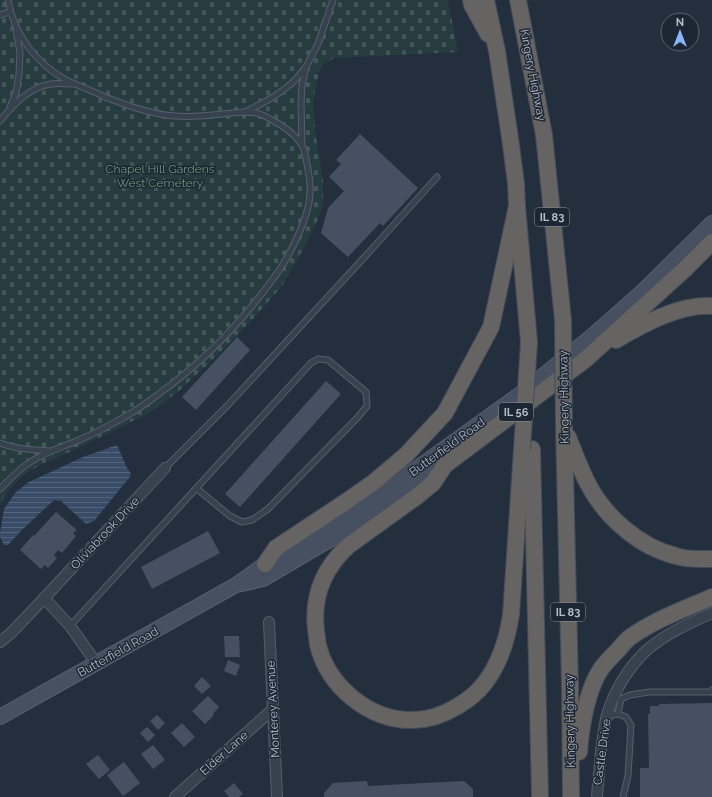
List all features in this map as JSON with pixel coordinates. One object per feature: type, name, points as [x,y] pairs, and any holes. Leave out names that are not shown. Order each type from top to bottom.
[{"type":"highway","points":[[471,0],[472,5],[497,51]]},
{"type":"highway","name":"IL 83","points":[[486,0],[497,51],[516,184],[529,342],[527,446],[540,797]]},
{"type":"highway","name":"Kingery Highway","points":[[518,0],[544,135],[563,320],[571,797]]},
{"type":"highway","points":[[265,564],[276,548],[348,501],[374,482],[406,455],[445,413],[490,327],[517,206]]},
{"type":"highway","name":"Butterfield Road","points":[[445,465],[586,359],[686,268],[712,242]]},
{"type":"highway","points":[[586,359],[635,329],[669,314],[685,308],[701,305],[712,306]]},
{"type":"highway","points":[[564,427],[587,482],[595,496],[609,514],[623,528],[639,540],[656,549],[675,556],[694,560],[712,559]]},
{"type":"highway","points":[[445,465],[433,483],[338,555],[325,575],[316,603],[315,621],[318,644],[324,663],[335,680],[347,694],[359,703],[373,711],[393,719],[413,720],[431,718],[450,711],[469,699],[483,685],[494,670],[503,651],[512,615],[527,446]]},
{"type":"highway","points":[[575,797],[581,732],[592,687],[600,670],[612,655],[631,637],[652,624],[712,597]]},
{"type":"main road","name":"Butterfield Road","points":[[0,717],[236,585],[265,564],[357,509],[399,481],[519,395],[591,337],[642,292],[712,223]]},
{"type":"main road","name":"Butterfield Road","points":[[236,585],[263,579],[365,519],[445,465]]},
{"type":"street","name":"Oliviabrook Drive","points":[[0,642],[11,633],[165,468]]},
{"type":"street","points":[[44,598],[70,626],[97,664]]},
{"type":"street","name":"Castle Drive","points":[[596,797],[603,736],[607,716],[613,697],[620,683],[633,665],[648,649],[669,634],[712,613]]},
{"type":"street","name":"Monterey Avenue","points":[[269,622],[277,797]]},
{"type":"street","name":"Elder Lane","points":[[175,797],[273,709]]},
{"type":"lane","points":[[8,0],[10,12],[24,42],[37,57],[51,69],[76,84],[118,102],[146,111],[173,116],[201,116],[245,112],[260,114],[276,122],[290,132],[302,144]]},
{"type":"lane","points":[[245,112],[261,104],[292,83],[306,67],[318,44],[333,0]]},
{"type":"lane","points":[[0,15],[10,12]]},
{"type":"lane","points":[[9,110],[16,93],[19,74],[20,52],[16,27]]},
{"type":"lane","points":[[0,489],[12,476],[31,461],[103,429],[130,414],[176,382],[222,341],[263,293],[283,264],[296,240],[307,212],[310,194],[310,176],[302,144],[301,104],[302,85],[306,67]]},
{"type":"lane","points":[[0,121],[27,93],[48,84],[76,84]]},
{"type":"lane","points":[[165,468],[228,405],[437,177]]},
{"type":"lane","points":[[70,626],[196,488],[311,363],[318,358],[328,360],[366,392],[367,406],[358,417],[268,509],[252,520],[242,522],[230,516],[196,488]]},
{"type":"lane","points":[[0,443],[19,448],[51,451]]},
{"type":"lane","points":[[618,714],[621,699],[630,695],[649,692],[710,692],[712,690]]},
{"type":"lane","points":[[607,716],[618,714],[626,717],[631,725],[628,776],[623,797]]},
{"type":"green space","name":"Chapel Hill Gardens West Cemetery","points":[[0,0],[448,0],[458,52],[334,58],[324,64],[319,72],[313,101],[315,130],[323,179],[323,206],[315,226],[282,286],[216,357],[179,391],[151,412],[28,472],[10,489],[0,506]]},
{"type":"water","points":[[117,445],[127,468],[131,473],[129,478],[94,521],[86,524],[61,501],[54,500],[8,545],[4,545],[0,537],[0,533],[4,509],[16,492],[29,482],[83,457]]},
{"type":"building","points":[[360,134],[418,188],[383,226],[380,223],[348,257],[321,233],[328,208],[344,191],[329,177],[341,164],[336,160]]},
{"type":"building","points":[[237,337],[250,350],[196,410],[182,397]]},
{"type":"building","points":[[326,381],[341,394],[240,507],[225,494]]},
{"type":"building","points":[[56,512],[77,530],[73,533],[76,536],[62,553],[58,550],[54,555],[57,558],[48,568],[45,565],[41,569],[20,550]]},
{"type":"building","points":[[208,531],[220,553],[152,589],[141,567]]},
{"type":"building","points":[[224,636],[239,636],[240,657],[225,657]]},
{"type":"building","points":[[228,660],[240,665],[236,676],[224,671]]},
{"type":"building","points":[[202,677],[211,686],[202,694],[194,686]]},
{"type":"building","points":[[208,696],[219,707],[213,714],[214,715],[205,724],[192,711]]},
{"type":"building","points":[[712,703],[712,797],[640,797],[640,768],[649,768],[648,714],[650,714],[650,706],[659,706],[659,704]]},
{"type":"building","points":[[157,715],[165,723],[158,730],[150,721]]},
{"type":"building","points":[[182,723],[195,737],[184,747],[171,733]]},
{"type":"building","points":[[147,727],[155,735],[148,742],[140,733]]},
{"type":"building","points":[[153,745],[165,760],[153,769],[141,754]]},
{"type":"building","points":[[98,755],[110,770],[99,779],[86,764]]},
{"type":"building","points":[[124,762],[140,783],[123,796],[107,775]]},
{"type":"building","points":[[367,781],[368,786],[464,781],[473,789],[473,797],[324,797],[324,793],[333,783]]},
{"type":"building","points":[[234,783],[243,794],[239,797],[229,797],[224,791]]}]
